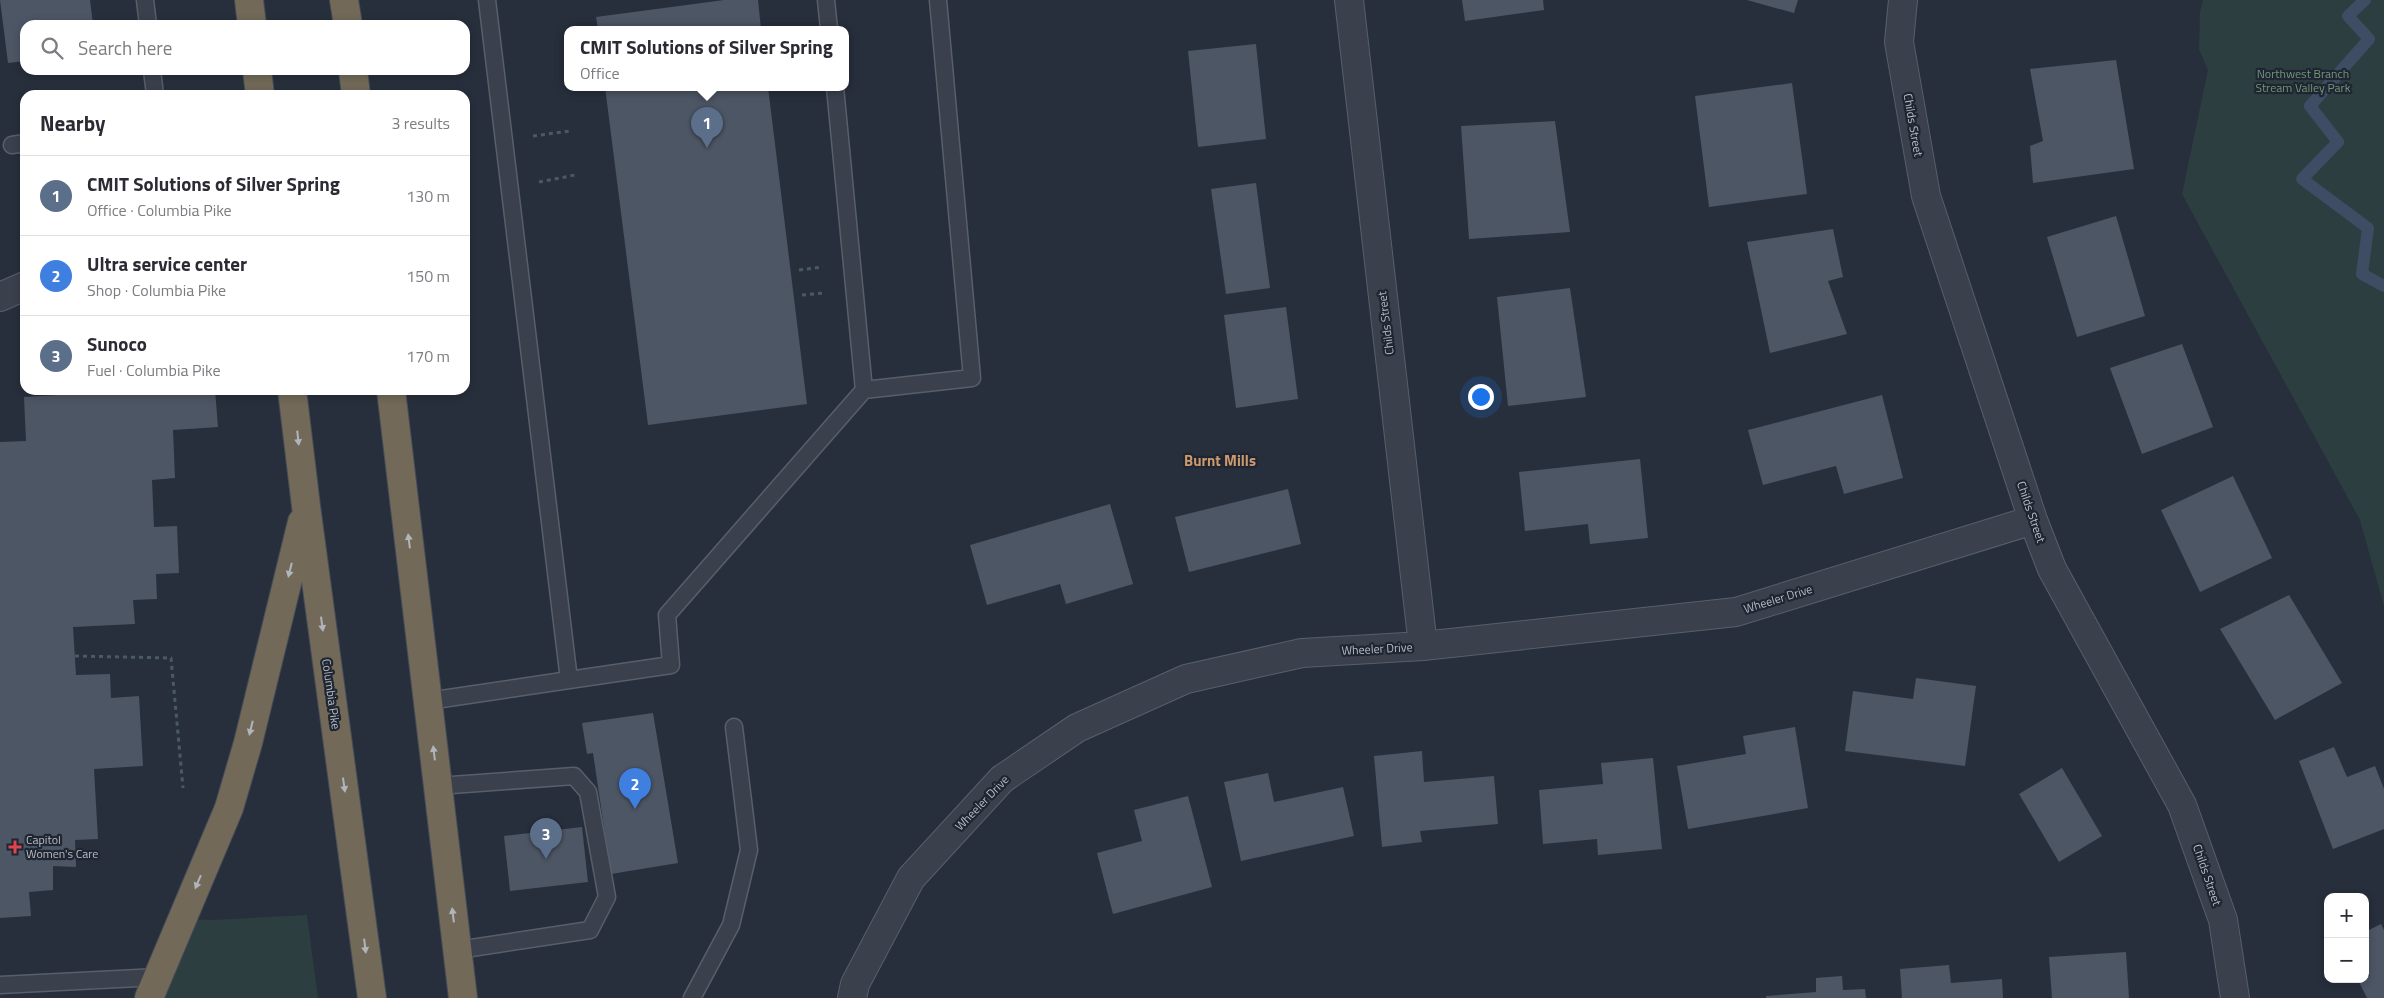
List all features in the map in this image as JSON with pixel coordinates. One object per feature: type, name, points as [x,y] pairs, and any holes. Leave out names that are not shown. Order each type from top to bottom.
[{"type":"highway","points":[[249,0],[251,20]]},
{"type":"highway","points":[[344,0],[347,20]]},
{"type":"highway","points":[[258,75],[259,90]]},
{"type":"highway","points":[[354,75],[355,90]]},
{"type":"highway","name":"Columbia Pike","points":[[293,395],[372,998]]},
{"type":"highway","points":[[392,395],[463,998]]},
{"type":"highway","points":[[154,988],[229,808],[248,743],[306,506]]},
{"type":"street","name":"Childs Street","points":[[1349,0],[1424,646]]},
{"type":"street","name":"Childs Street","points":[[1904,0],[1899,42],[1926,196],[2033,520],[2052,569],[2182,804],[2223,920],[2235,998]]},
{"type":"street","points":[[0,297],[20,288]]},
{"type":"street","name":"Wheeler Drive","points":[[852,998],[855,984],[911,878],[1002,779],[1077,728],[1186,679],[1302,653],[1424,646],[1736,612],[2033,520]]},
{"type":"lane","points":[[145,0],[147,20]]},
{"type":"lane","points":[[487,0],[570,680]]},
{"type":"lane","points":[[826,0],[829,26]]},
{"type":"lane","points":[[428,701],[671,665],[667,615],[864,390],[972,378],[938,0]]},
{"type":"lane","points":[[153,75],[154,90]]},
{"type":"lane","points":[[835,91],[864,390]]},
{"type":"lane","points":[[692,998],[731,925],[749,850],[734,727]]},
{"type":"lane","points":[[438,786],[574,776],[588,792],[607,897],[590,930],[458,950]]},
{"type":"lane","points":[[0,985],[154,988]]},
{"type":"path","points":[[504,140],[570,131]]},
{"type":"path","points":[[510,187],[576,175]]},
{"type":"path","points":[[75,656],[171,658],[183,788]]},
{"type":"green space","name":"Northwest Branch Stream Valley Park","points":[[2203,0],[2384,0],[2384,606],[2360,520],[2182,194],[2208,70],[2199,49],[2200,12]]},
{"type":"green space","points":[[307,915],[318,998],[152,998],[182,919],[214,920]]},
{"type":"building","points":[[0,0],[90,0],[92,20],[20,20],[20,62],[8,63]]},
{"type":"building","points":[[724,0],[758,0],[761,26],[598,26],[596,17]]},
{"type":"building","points":[[1462,0],[1543,0],[1544,10],[1465,21]]},
{"type":"building","points":[[1747,0],[1798,0],[1794,13]]},
{"type":"building","points":[[1256,44],[1266,139],[1198,147],[1188,51]]},
{"type":"building","points":[[2116,60],[2134,169],[2033,183],[2030,146],[2043,141],[2030,69]]},
{"type":"building","points":[[1792,83],[1807,194],[1709,207],[1695,96]]},
{"type":"building","points":[[606,91],[768,91],[807,404],[648,425]]},
{"type":"building","points":[[1555,121],[1570,232],[1469,239],[1461,126]]},
{"type":"building","points":[[1256,183],[1270,288],[1226,294],[1211,189]]},
{"type":"building","points":[[2116,216],[2145,316],[2077,337],[2047,237]]},
{"type":"building","points":[[1833,229],[1843,277],[1828,281],[1847,334],[1770,353],[1747,242]]},
{"type":"building","points":[[1570,288],[1586,397],[1508,406],[1497,297]]},
{"type":"building","points":[[1286,307],[1298,399],[1236,408],[1224,315]]},
{"type":"building","points":[[2182,344],[2213,427],[2142,454],[2110,368]]},
{"type":"building","points":[[57,395],[215,395],[218,427],[173,430],[175,478],[152,480],[154,527],[177,526],[179,573],[156,574],[157,599],[133,600],[135,624],[73,627],[76,675],[110,674],[111,698],[139,696],[143,766],[94,769],[98,839],[75,840],[76,867],[53,866],[53,890],[29,892],[31,916],[0,918],[0,442],[26,441],[24,397]]},
{"type":"building","points":[[1882,395],[1903,478],[1844,494],[1836,466],[1763,485],[1748,430]]},
{"type":"building","points":[[1640,459],[1648,538],[1590,544],[1588,524],[1525,531],[1519,472]]},
{"type":"building","points":[[2233,476],[2272,558],[2200,592],[2161,510]]},
{"type":"building","points":[[1288,489],[1301,544],[1189,572],[1175,517]]},
{"type":"building","points":[[1110,504],[1133,584],[1066,604],[1060,584],[987,605],[970,545]]},
{"type":"building","points":[[2289,595],[2342,683],[2275,720],[2220,629]]},
{"type":"building","points":[[1916,678],[1976,686],[1965,766],[1845,751],[1853,691],[1913,699]]},
{"type":"building","points":[[653,713],[678,863],[611,874],[593,753],[587,754],[582,723]]},
{"type":"building","points":[[1795,727],[1808,808],[1688,829],[1677,766],[1746,754],[1743,736]]},
{"type":"building","points":[[2334,747],[2347,777],[2375,766],[2384,789],[2384,829],[2333,849],[2299,761]]},
{"type":"building","points":[[1422,751],[1424,782],[1494,776],[1498,824],[1420,831],[1422,842],[1382,847],[1374,756]]},
{"type":"building","points":[[1653,758],[1662,849],[1598,855],[1597,839],[1543,844],[1539,790],[1603,784],[1601,763]]},
{"type":"building","points":[[2062,768],[2102,836],[2059,862],[2019,794]]},
{"type":"building","points":[[1268,773],[1274,802],[1343,787],[1354,836],[1241,861],[1224,782]]},
{"type":"building","points":[[1188,796],[1212,887],[1113,914],[1097,853],[1142,841],[1134,810]]},
{"type":"building","points":[[582,827],[588,882],[510,891],[504,836]]},
{"type":"building","points":[[2381,924],[2384,930],[2384,998],[2367,998],[2360,983],[2369,983],[2369,930]]},
{"type":"building","points":[[2126,952],[2129,998],[2052,998],[2049,957]]},
{"type":"building","points":[[1949,965],[1951,983],[2002,979],[2003,998],[1902,998],[1900,969]]},
{"type":"building","points":[[1842,976],[1843,990],[1865,989],[1866,998],[1766,998],[1766,996],[1816,992],[1816,978]]},
{"type":"waterway","points":[[2365,0],[2348,16],[2369,39],[2310,106],[2338,142],[2302,179],[2368,228],[2362,274],[2384,286]]},
{"type":"place","name":"CMIT Solutions of Silver Spring","points":[[707,148]]},
{"type":"place","name":"Ultra service center","points":[[635,809]]},
{"type":"place","name":"Capitol Women's Care","points":[[15,847]]},
{"type":"place","name":"Sunoco","points":[[546,859]]},
{"type":"district","name":"Burnt Mills","points":[[1220,461]]}]
